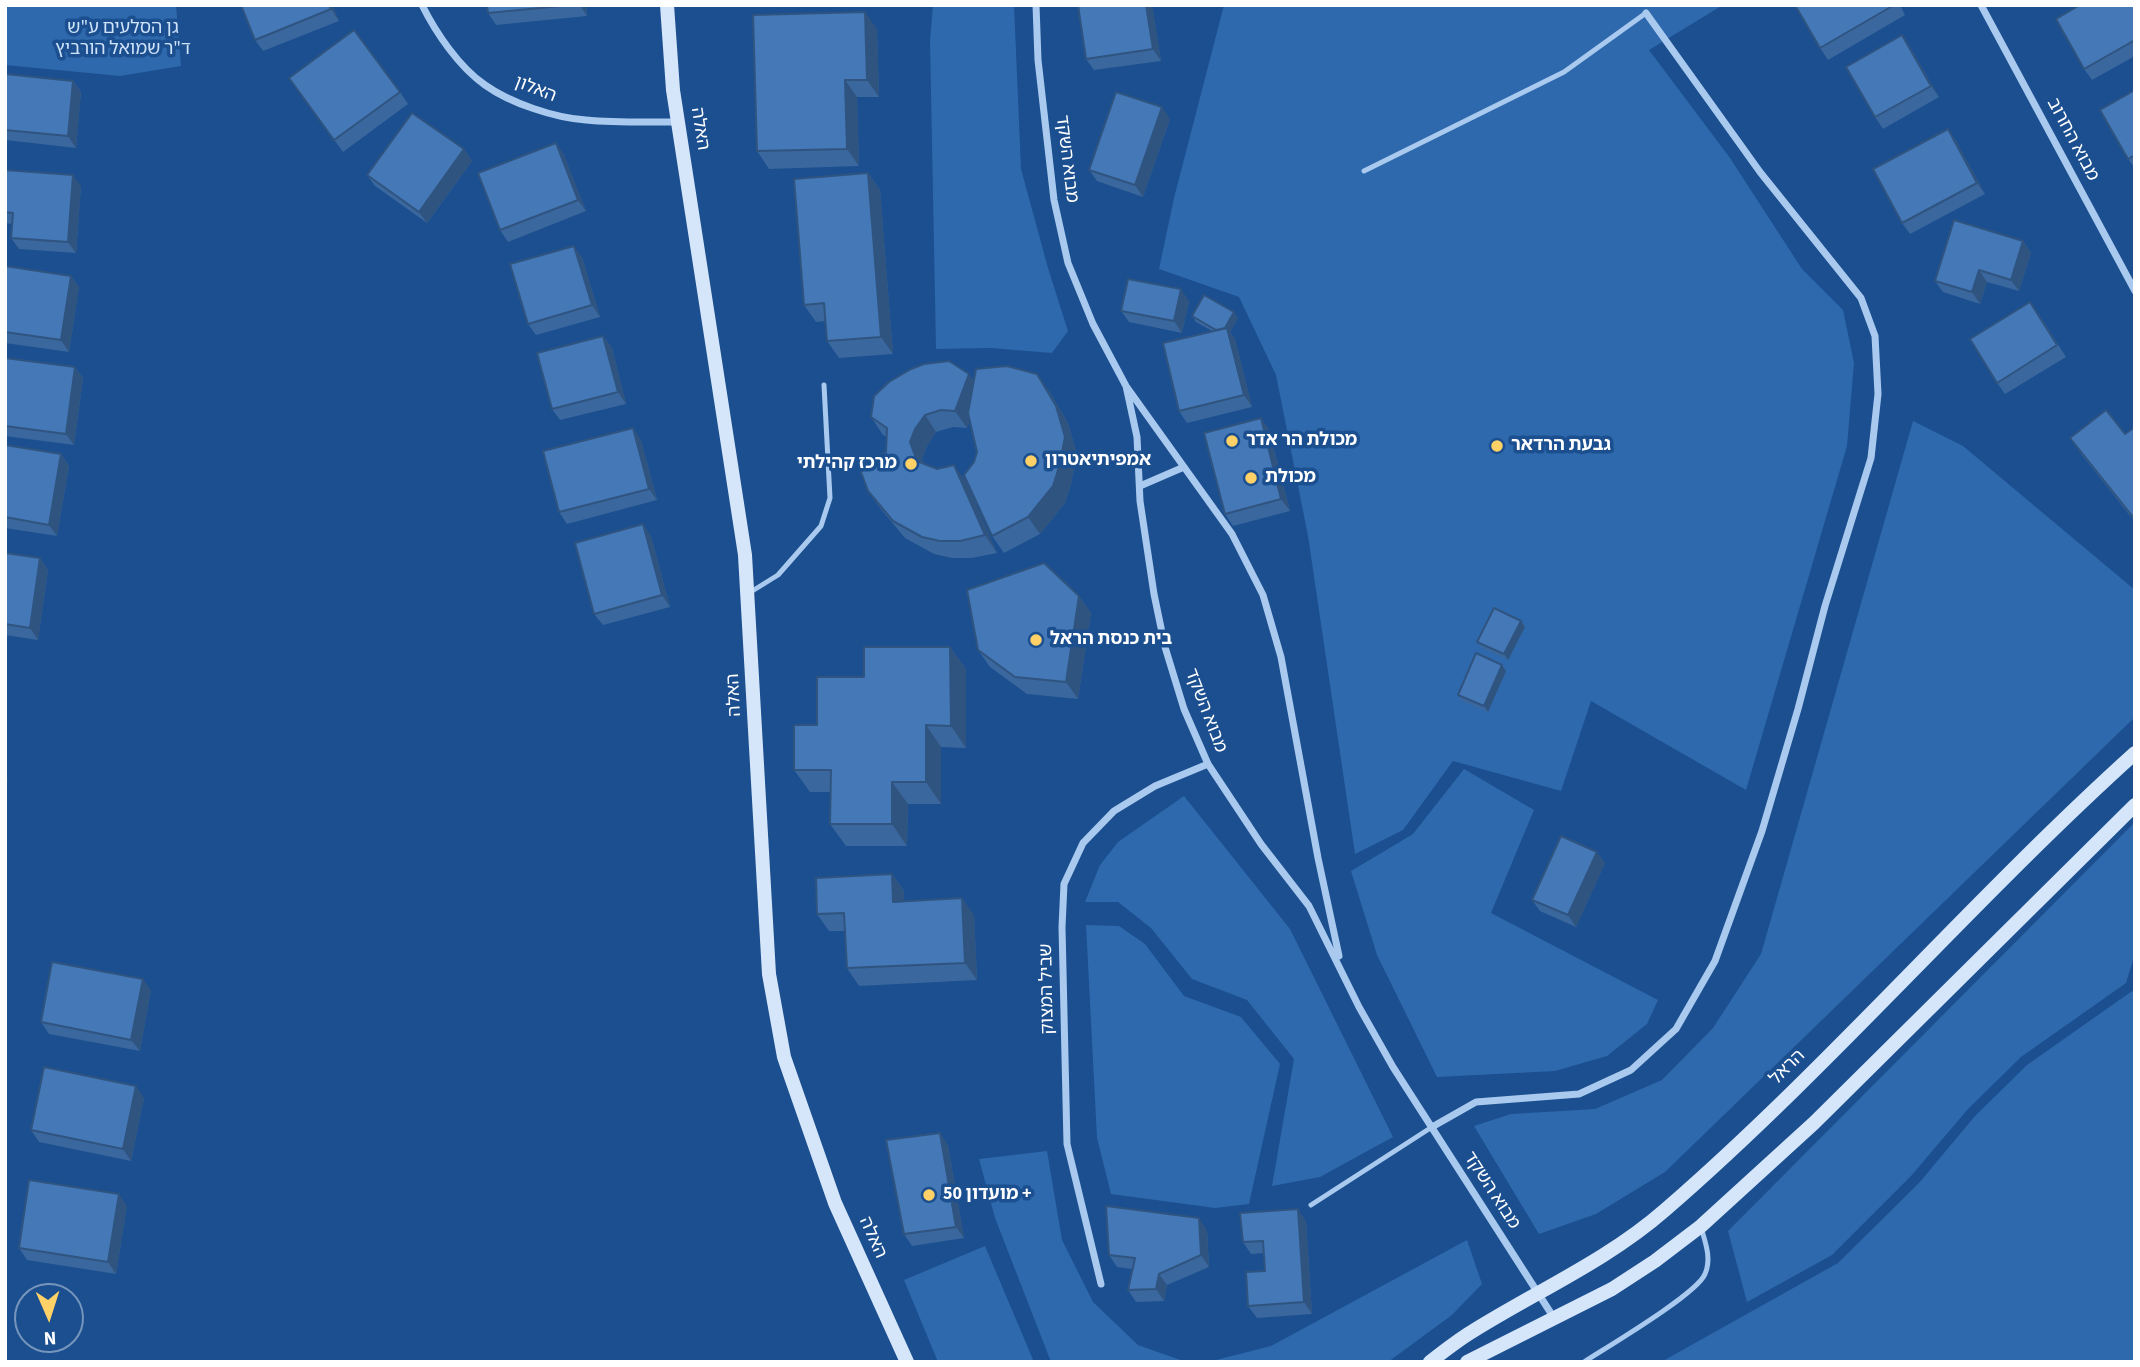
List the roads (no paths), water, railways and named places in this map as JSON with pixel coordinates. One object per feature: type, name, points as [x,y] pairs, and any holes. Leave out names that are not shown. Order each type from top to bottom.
[{"type":"main road","name":"האלה","points":[[667,5],[673,90],[745,555],[769,974],[784,1057],[835,1203],[907,1362]]},
{"type":"main road","name":"הראל","points":[[1430,1362],[1471,1332],[1614,1249],[1663,1212],[1787,1096],[2135,753]]},
{"type":"main road","points":[[1467,1362],[1612,1289],[1701,1226],[1814,1123],[2135,805]]},
{"type":"street","name":"האלון","points":[[422,5],[460,61],[484,85],[515,101],[550,114],[585,120],[678,122]]},
{"type":"street","name":"מבוא השקד","points":[[1036,5],[1038,60],[1054,200],[1065,251],[1093,324],[1126,386],[1232,534],[1263,595],[1281,657],[1318,858],[1342,970]]},
{"type":"street","name":"מבוא החרוב","points":[[1981,5],[2135,291]]},
{"type":"street","points":[[1432,1127],[1476,1102],[1579,1094],[1631,1070],[1676,1029],[1715,961],[1762,831],[1825,606],[1871,458],[1878,394],[1875,336],[1861,299],[1760,172],[1646,13]]},
{"type":"street","name":"מבוא השקד","points":[[1126,386],[1137,437],[1140,486],[1154,594],[1165,647],[1184,709],[1208,764],[1261,844],[1309,906],[1359,1007],[1393,1068],[1554,1319]]},
{"type":"street","points":[[1140,486],[1184,467]]},
{"type":"street","name":"שביל המצוק","points":[[1101,1284],[1067,1144],[1062,927],[1064,884],[1083,843],[1114,811],[1155,786],[1208,764]]},
{"type":"lane","points":[[1364,171],[1564,72],[1646,13]]},
{"type":"lane","points":[[747,594],[778,575],[821,526],[830,498],[824,385]]},
{"type":"lane","points":[[1311,1205],[1432,1127]]},
{"type":"lane","points":[[1584,1362],[1689,1293],[1705,1276],[1709,1260],[1701,1226]]},
{"type":"place","name":"מכולת הר אדר","points":[[1232,441]]},
{"type":"place","name":"גבעת הרדאר","points":[[1497,446]]},
{"type":"place","name":"אמפיתיאטרון","points":[[1031,461]]},
{"type":"place","name":"מרכז קהילתי","points":[[911,464]]},
{"type":"place","name":"מכולת","points":[[1251,478]]},
{"type":"place","name":"בית כנסת הראל","points":[[1036,640]]},
{"type":"place","name":"מועדון 50 +","points":[[929,1195]]},
{"type":"park label","name":"גן הסלעים ע\"ש ד\"ר שמואל הורביץ","points":[[123,39]]}]
